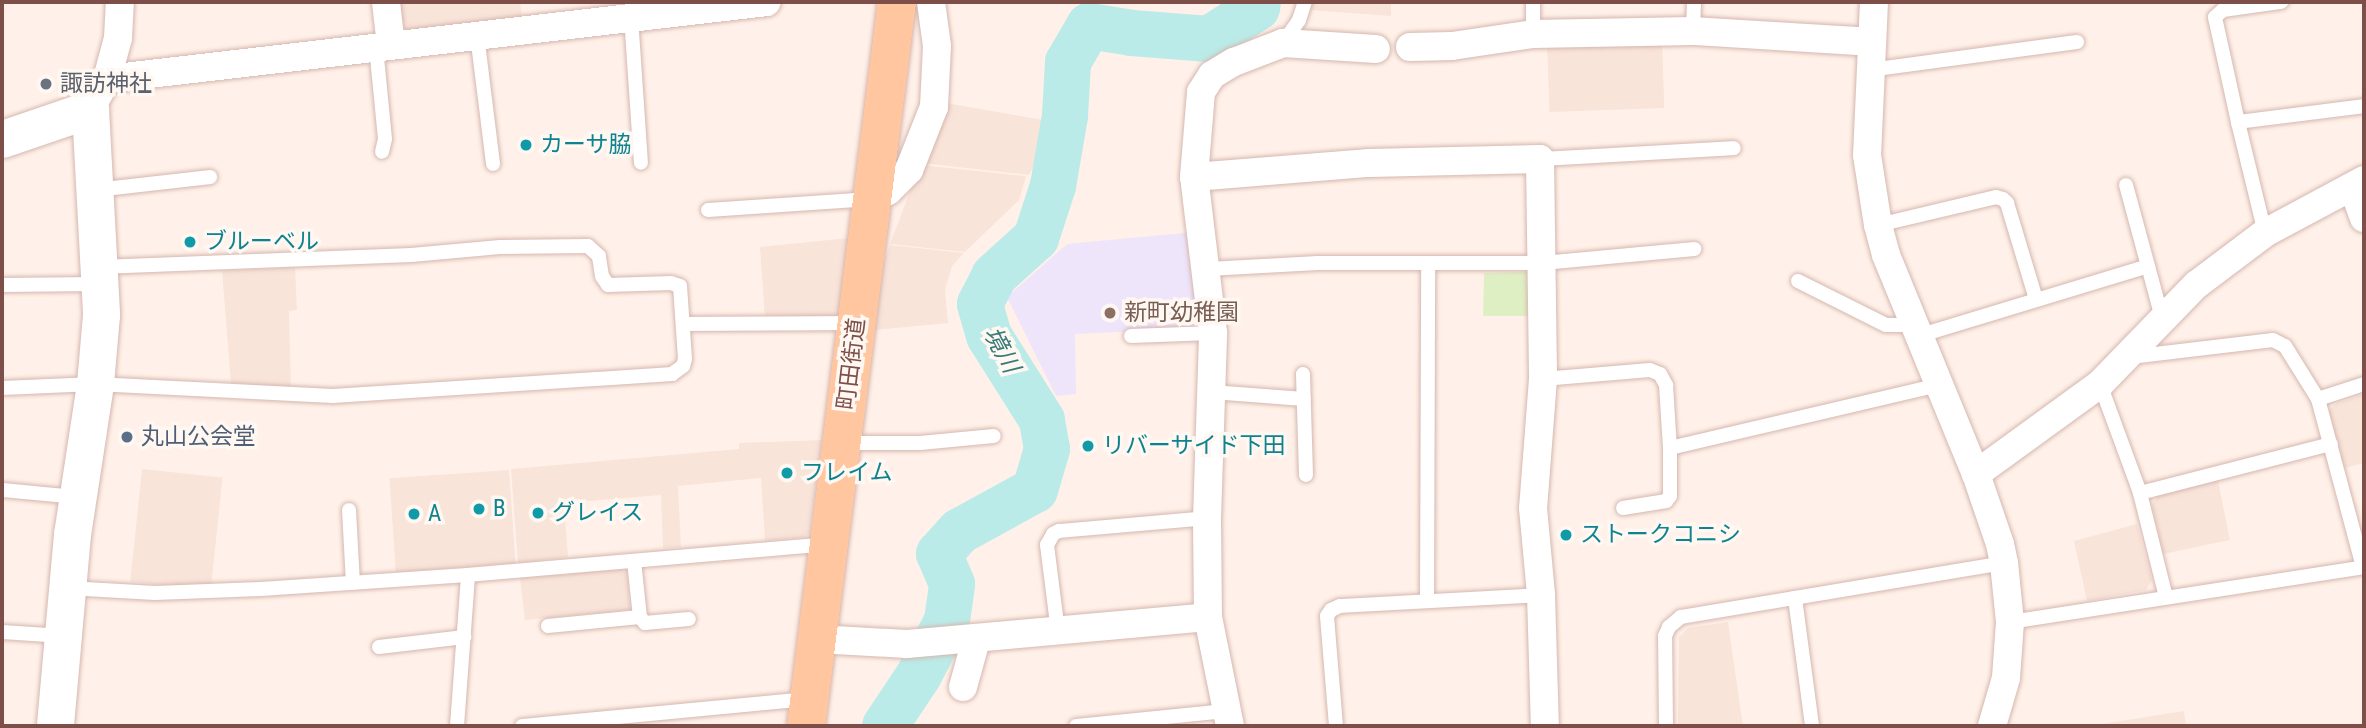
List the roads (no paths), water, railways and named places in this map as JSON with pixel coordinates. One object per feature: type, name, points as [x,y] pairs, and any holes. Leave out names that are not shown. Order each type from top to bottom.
[{"type":"main road","name":"町田街道","points":[[808,713],[897,2]]},
{"type":"street","points":[[55,726],[76,497],[94,384],[100,276],[94,190],[98,94],[118,38],[120,2]]},
{"type":"street","points":[[383,47],[386,2]]},
{"type":"street","points":[[2,139],[98,94],[383,47],[767,2]]},
{"type":"street","points":[[873,199],[888,191],[909,170],[934,107],[937,46],[931,2]]},
{"type":"street","points":[[1874,2],[1867,155],[1878,225],[1916,331],[1976,474],[2004,563],[2010,622],[2006,678],[1992,726]]},
{"type":"street","points":[[1410,47],[1452,46],[1533,34],[1693,31],[1871,56]]},
{"type":"street","points":[[1228,719],[1208,617],[1206,518],[1213,333],[1208,269],[1195,177],[1201,92],[1212,75],[1234,62],[1283,43],[1376,48]]},
{"type":"street","points":[[1195,177],[1369,163],[1540,159],[1543,380],[1533,508],[1541,595],[1545,726]]},
{"type":"street","points":[[1976,474],[2100,384],[2196,285],[2265,233],[2358,184],[2364,218]]},
{"type":"street","points":[[817,639],[907,644],[1208,617]]},
{"type":"street","points":[[963,687],[971,640]]},
{"type":"lane","points":[[1283,43],[1299,20],[1305,2]]},
{"type":"lane","points":[[1533,2],[1533,34]]},
{"type":"lane","points":[[1693,31],[1694,2]]},
{"type":"lane","points":[[2265,233],[2215,18],[2223,10],[2281,2]]},
{"type":"lane","points":[[631,17],[641,163]]},
{"type":"lane","points":[[477,35],[493,164]]},
{"type":"lane","points":[[1871,56],[2077,42]]},
{"type":"lane","points":[[382,152],[385,139],[383,47]]},
{"type":"lane","points":[[2238,122],[2364,106]]},
{"type":"lane","points":[[1540,159],[1734,148]]},
{"type":"lane","points":[[94,190],[210,177]]},
{"type":"lane","points":[[2126,185],[2162,318]]},
{"type":"lane","points":[[1878,225],[1996,197],[2003,199],[2007,203],[2036,299]]},
{"type":"lane","points":[[708,211],[873,199]]},
{"type":"lane","points":[[2,285],[500,247],[588,246],[599,256],[602,276],[608,285],[671,283],[680,286],[685,359],[682,366],[672,374],[333,396],[94,384],[2,388]]},
{"type":"lane","points":[[1208,269],[1318,262],[1543,263],[1694,249]]},
{"type":"lane","points":[[1427,601],[1428,264]]},
{"type":"lane","points":[[1798,281],[1886,325],[1916,331],[2148,266]]},
{"type":"lane","points":[[684,324],[857,323]]},
{"type":"lane","points":[[1131,336],[1213,333]]},
{"type":"lane","points":[[2010,622],[2364,567],[2318,399],[2285,346],[2273,340],[2123,358]]},
{"type":"lane","points":[[1543,380],[1650,370],[1660,374],[1666,385],[1670,496],[1665,501],[1623,508]]},
{"type":"lane","points":[[1303,374],[1306,475]]},
{"type":"lane","points":[[2100,384],[2140,493],[2166,597]]},
{"type":"lane","points":[[2318,399],[2364,384]]},
{"type":"lane","points":[[1670,448],[1938,385]]},
{"type":"lane","points":[[1212,392],[1304,399]]},
{"type":"lane","points":[[842,443],[920,443],[994,436]]},
{"type":"lane","points":[[2140,493],[2331,444]]},
{"type":"lane","points":[[2,490],[76,497]]},
{"type":"lane","points":[[349,510],[353,583]]},
{"type":"lane","points":[[1058,632],[1048,545],[1053,534],[1059,531],[1206,518]]},
{"type":"lane","points":[[66,587],[155,593],[353,583],[829,544]]},
{"type":"lane","points":[[634,561],[640,617],[645,623],[689,619]]},
{"type":"lane","points":[[1666,726],[1665,636],[1681,617],[2004,563]]},
{"type":"lane","points":[[457,726],[468,575]]},
{"type":"lane","points":[[1335,726],[1327,616],[1331,610],[1340,606],[1541,595]]},
{"type":"lane","points":[[1796,598],[1812,726]]},
{"type":"lane","points":[[548,626],[640,617]]},
{"type":"lane","points":[[2,632],[63,636]]},
{"type":"lane","points":[[379,647],[464,637]]},
{"type":"lane","points":[[522,726],[808,713]]},
{"type":"lane","points":[[1076,726],[1228,719]]},
{"type":"waterway","name":"境川","points":[[885,726],[919,675],[947,621],[952,584],[939,554],[960,531],[1035,490],[1047,449],[1042,420],[989,336],[980,304],[994,276],[1036,238],[1053,186],[1065,116],[1068,62],[1089,26],[1132,33],[1209,39],[1257,8],[1258,2]]},
{"type":"place","name":"諏訪神社","points":[[46,84]]},
{"type":"place","name":"カーサ脇","points":[[526,145]]},
{"type":"place","name":"ブルーベル","points":[[190,242]]},
{"type":"place","name":"新町幼稚園","points":[[1110,313]]},
{"type":"place","name":"丸山公会堂","points":[[127,437]]},
{"type":"place","name":"リバーサイド下田","points":[[1088,446]]},
{"type":"place","name":"フレイム","points":[[787,473]]},
{"type":"place","name":"B","points":[[479,509]]},
{"type":"place","name":"グレイス","points":[[538,513]]},
{"type":"place","name":"A","points":[[414,514]]},
{"type":"place","name":"ストークコニシ","points":[[1566,535]]}]
